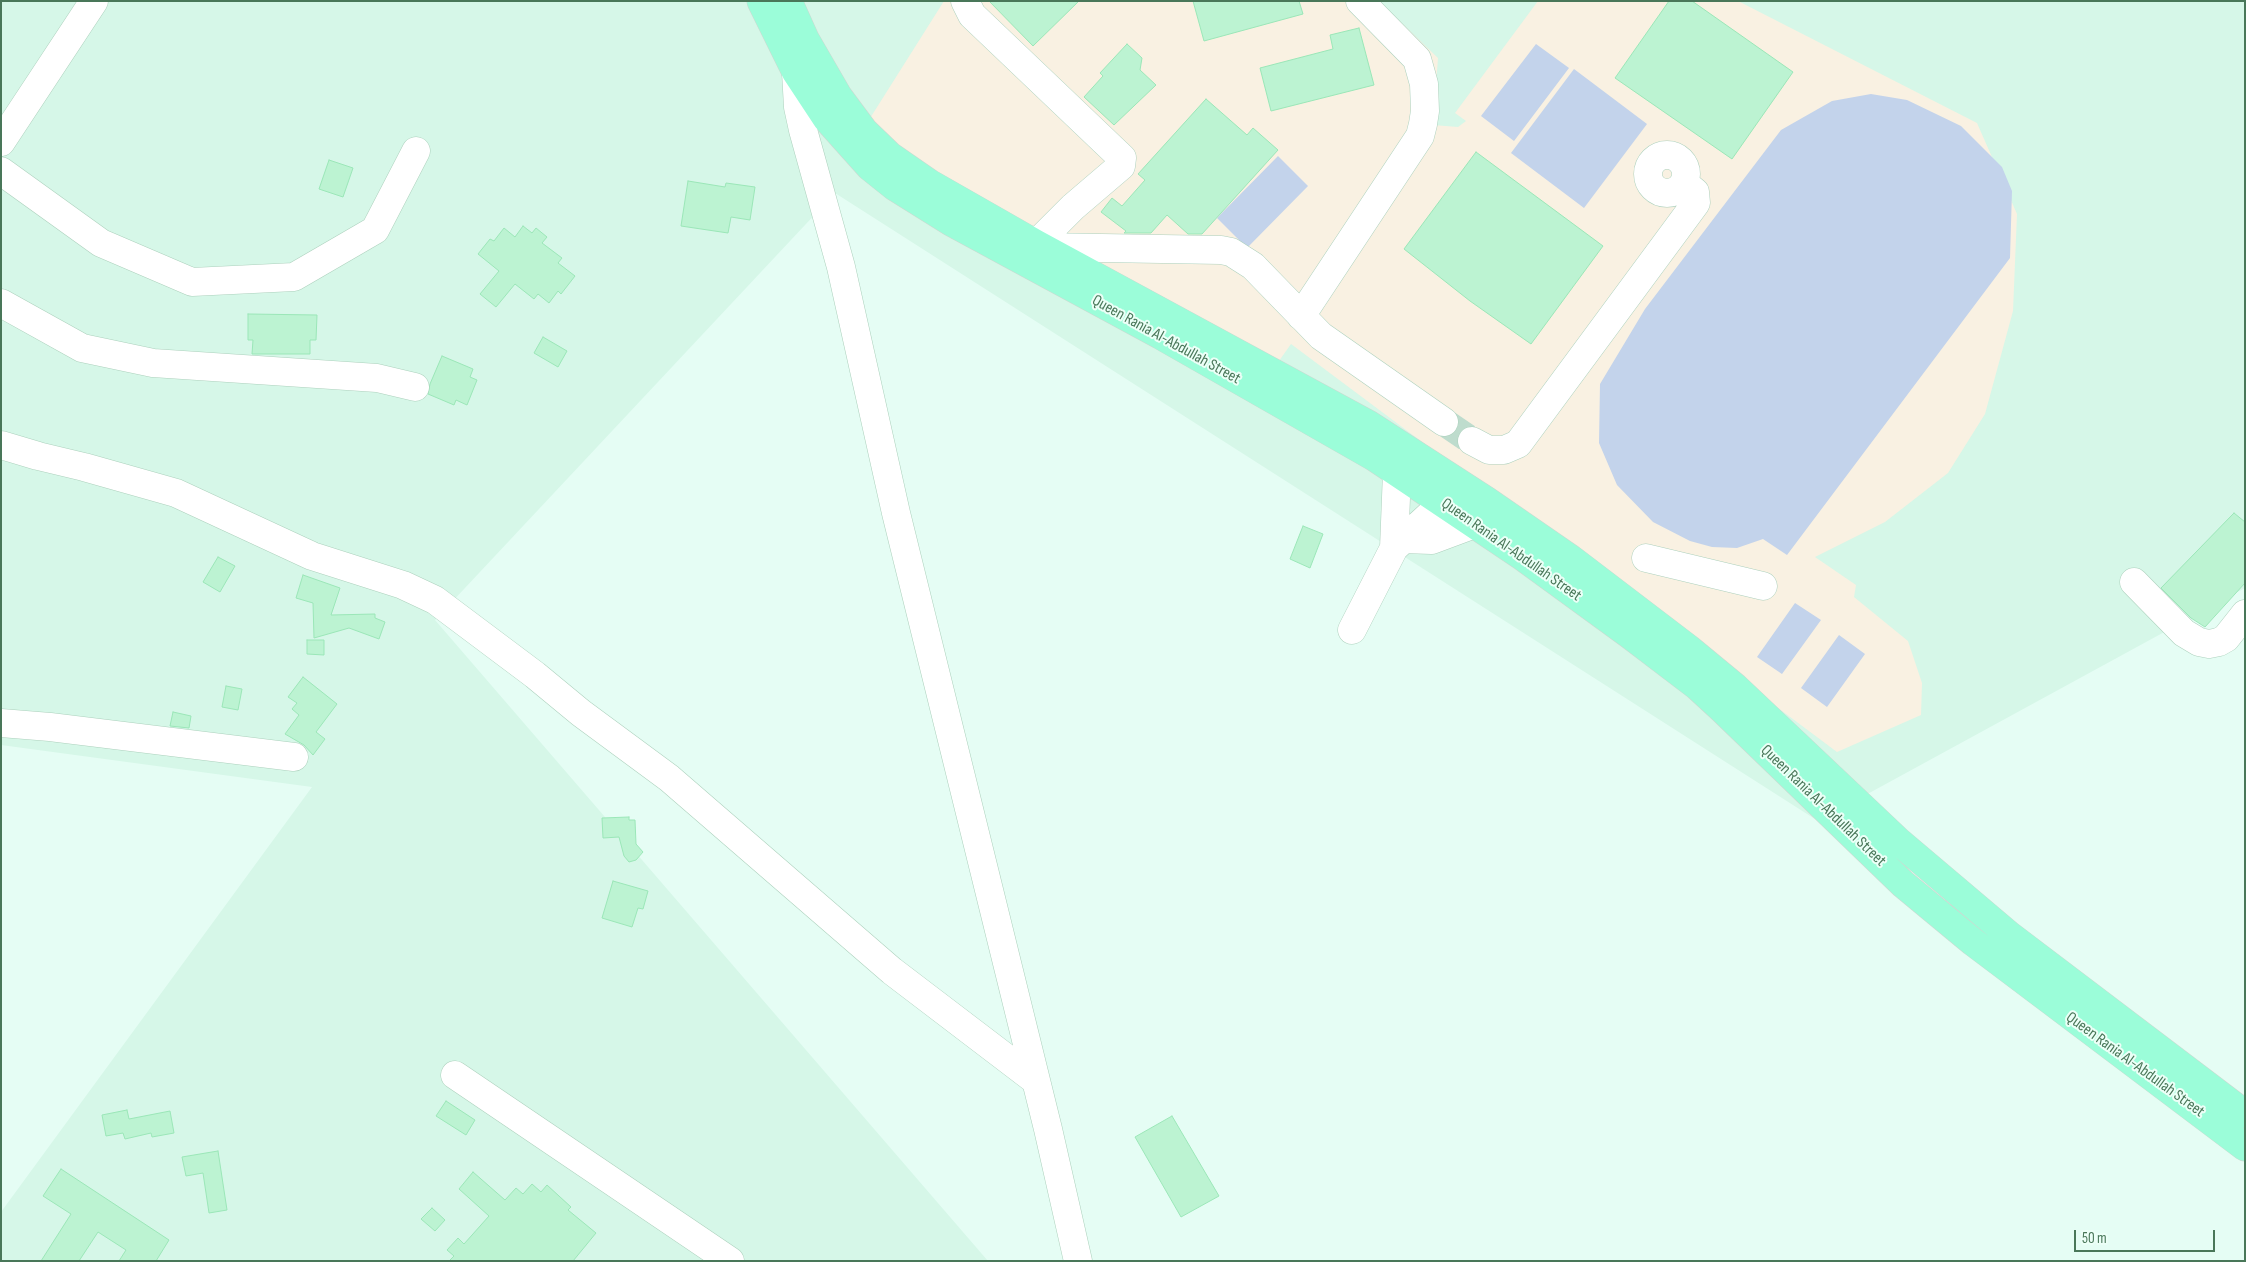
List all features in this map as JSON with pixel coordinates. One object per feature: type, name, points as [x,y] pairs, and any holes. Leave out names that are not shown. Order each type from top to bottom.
[{"type":"main road","points":[[755,1],[774,30]]},
{"type":"main road","name":"Queen Rania Al-Abdullah Street","points":[[762,1],[774,30],[796,72],[827,119],[870,167],[917,201],[974,235],[1169,340],[1397,472],[1475,524],[1630,635],[1697,686],[1897,877],[1973,942],[2068,1016],[2245,1147]]},
{"type":"main road","name":"Queen Rania Al-Abdullah Street","points":[[790,3],[806,39],[838,96],[879,147],[929,183],[1368,424],[1488,500],[1571,559],[1674,637],[1735,687],[1898,841],[2009,935],[2245,1114]]},
{"type":"street","points":[[1,142],[94,1]]},
{"type":"street","points":[[965,1],[972,15],[1122,158],[1121,166],[1073,207],[1039,245]]},
{"type":"street","points":[[1301,316],[1420,136],[1423,124],[1425,111],[1424,84],[1417,59],[1360,1]]},
{"type":"street","points":[[796,72],[798,107],[803,130],[829,221],[847,294],[899,523],[1078,1261]]},
{"type":"street","points":[[1,171],[101,243],[192,282],[294,277],[375,230],[416,151]]},
{"type":"street","points":[[1472,441],[1482,448],[1497,451],[1518,444],[1696,203],[1695,192],[1684,183]]},
{"type":"street","points":[[1039,245],[1221,250],[1231,252],[1253,266],[1321,336],[1444,422]]},
{"type":"street","points":[[1,303],[82,348],[153,363],[378,378],[414,387]]},
{"type":"street","points":[[1,445],[176,493],[312,556],[403,585],[435,600],[535,675],[581,713],[669,778],[892,971],[1035,1080]]},
{"type":"street","points":[[1397,472],[1399,544]]},
{"type":"street","points":[[1352,630],[1399,544],[1444,502]]},
{"type":"street","points":[[1399,544],[1432,540],[1475,524]]},
{"type":"street","points":[[1646,558],[1763,586]]},
{"type":"street","points":[[2134,582],[2184,633],[2199,642],[2209,644],[2226,638],[2245,614]]},
{"type":"street","points":[[1,724],[50,727],[294,757]]},
{"type":"street","points":[[455,1075],[730,1261]]},
{"type":"shaded area","points":[[1,1],[2245,1],[2245,588],[1818,821],[835,193],[435,620],[988,1261],[1,1261],[1,1212],[312,787],[1,745]]},
{"type":"shaded area","points":[[944,1],[1379,1],[1438,58],[1433,125],[1458,127],[1466,121],[1455,113],[1538,1],[1738,1],[1977,123],[2017,214],[2013,311],[1985,414],[1948,473],[1885,522],[1815,557],[1856,585],[1854,597],[1908,641],[1922,683],[1921,715],[1837,752],[1291,344],[1274,368],[884,152],[867,123]]},
{"type":"shaded area","points":[[1536,44],[1569,68],[1514,141],[1481,116]]},
{"type":"shaded area","points":[[1574,69],[1647,124],[1584,208],[1511,153]]},
{"type":"shaded area","points":[[1871,94],[1907,100],[1961,126],[2002,167],[2012,191],[2010,258],[1787,555],[1763,539],[1737,548],[1712,547],[1690,541],[1653,522],[1617,485],[1599,443],[1600,384],[1645,309],[1781,130],[1832,101]]},
{"type":"shaded area","points":[[1278,156],[1308,186],[1247,248],[1217,218]]},
{"type":"shaded area","points":[[1795,603],[1821,620],[1782,674],[1757,657]]},
{"type":"shaded area","points":[[1839,635],[1865,654],[1827,707],[1801,688]]},
{"type":"building","points":[[989,1],[1079,1],[1033,46]]},
{"type":"building","points":[[1193,1],[1299,1],[1303,14],[1204,41]]},
{"type":"building","points":[[1669,1],[1692,1],[1793,72],[1732,159],[1615,78]]},
{"type":"building","points":[[1359,28],[1374,85],[1271,111],[1260,68],[1333,49],[1330,35]]},
{"type":"building","points":[[1127,44],[1142,58],[1140,70],[1156,85],[1114,125],[1084,97],[1103,76],[1100,73]]},
{"type":"building","points":[[1206,99],[1247,135],[1253,128],[1278,150],[1202,234],[1188,234],[1167,215],[1151,233],[1124,233],[1126,231],[1101,212],[1112,198],[1122,206],[1145,180],[1138,174]]},
{"type":"building","points":[[1476,152],[1603,246],[1531,344],[1470,301],[1404,249]]},
{"type":"building","points":[[329,160],[353,168],[343,197],[319,189]]},
{"type":"building","points":[[688,181],[725,187],[726,183],[755,187],[750,220],[731,217],[728,233],[681,226]]},
{"type":"building","points":[[523,226],[532,233],[536,228],[547,237],[542,243],[562,258],[558,263],[575,276],[561,294],[558,291],[549,303],[538,294],[534,299],[515,284],[496,307],[480,294],[499,271],[478,254],[490,239],[494,241],[504,228],[515,237]]},
{"type":"building","points":[[248,314],[317,315],[316,340],[310,340],[310,354],[252,354],[253,340],[248,340]]},
{"type":"building","points":[[543,337],[567,351],[558,367],[534,353]]},
{"type":"building","points":[[442,356],[473,369],[470,377],[477,380],[467,405],[456,400],[454,405],[428,394],[430,384]]},
{"type":"building","points":[[2234,513],[2245,522],[2245,583],[2205,627],[2191,618],[2161,588]]},
{"type":"building","points":[[1303,526],[1323,534],[1310,568],[1290,559]]},
{"type":"building","points":[[218,557],[235,566],[220,592],[203,582]]},
{"type":"building","points":[[303,575],[340,588],[331,615],[375,614],[375,618],[385,622],[379,639],[349,628],[314,638],[313,603],[296,598]]},
{"type":"building","points":[[307,640],[324,640],[324,655],[307,654]]},
{"type":"building","points":[[303,677],[337,704],[316,732],[325,739],[313,755],[304,745],[285,734],[299,715],[292,709],[297,703],[288,697]]},
{"type":"building","points":[[226,686],[242,689],[238,710],[222,707]]},
{"type":"building","points":[[173,712],[191,716],[189,728],[170,726]]},
{"type":"building","points":[[629,817],[629,820],[635,820],[636,844],[643,852],[636,860],[629,862],[624,856],[619,837],[603,838],[602,818]]},
{"type":"building","points":[[613,881],[648,891],[643,909],[638,908],[632,927],[602,918]]},
{"type":"building","points":[[446,1101],[475,1120],[466,1135],[436,1116]]},
{"type":"building","points":[[127,1110],[129,1119],[170,1111],[174,1133],[152,1137],[151,1133],[125,1139],[123,1133],[106,1136],[102,1115]]},
{"type":"building","points":[[1172,1116],[1219,1196],[1181,1217],[1135,1137]]},
{"type":"building","points":[[218,1151],[227,1210],[209,1213],[203,1173],[186,1176],[182,1157]]},
{"type":"building","points":[[61,1169],[169,1240],[156,1261],[119,1261],[126,1250],[98,1232],[79,1261],[41,1261],[71,1214],[43,1196]]},
{"type":"building","points":[[473,1172],[505,1200],[516,1188],[523,1194],[532,1184],[541,1192],[547,1185],[571,1207],[568,1210],[596,1233],[573,1261],[449,1261],[454,1256],[447,1250],[458,1238],[464,1244],[489,1216],[459,1189]]},
{"type":"building","points":[[432,1208],[445,1220],[435,1231],[421,1219]]},
{"type":"tunnel","points":[[1444,422],[1472,441]]}]
